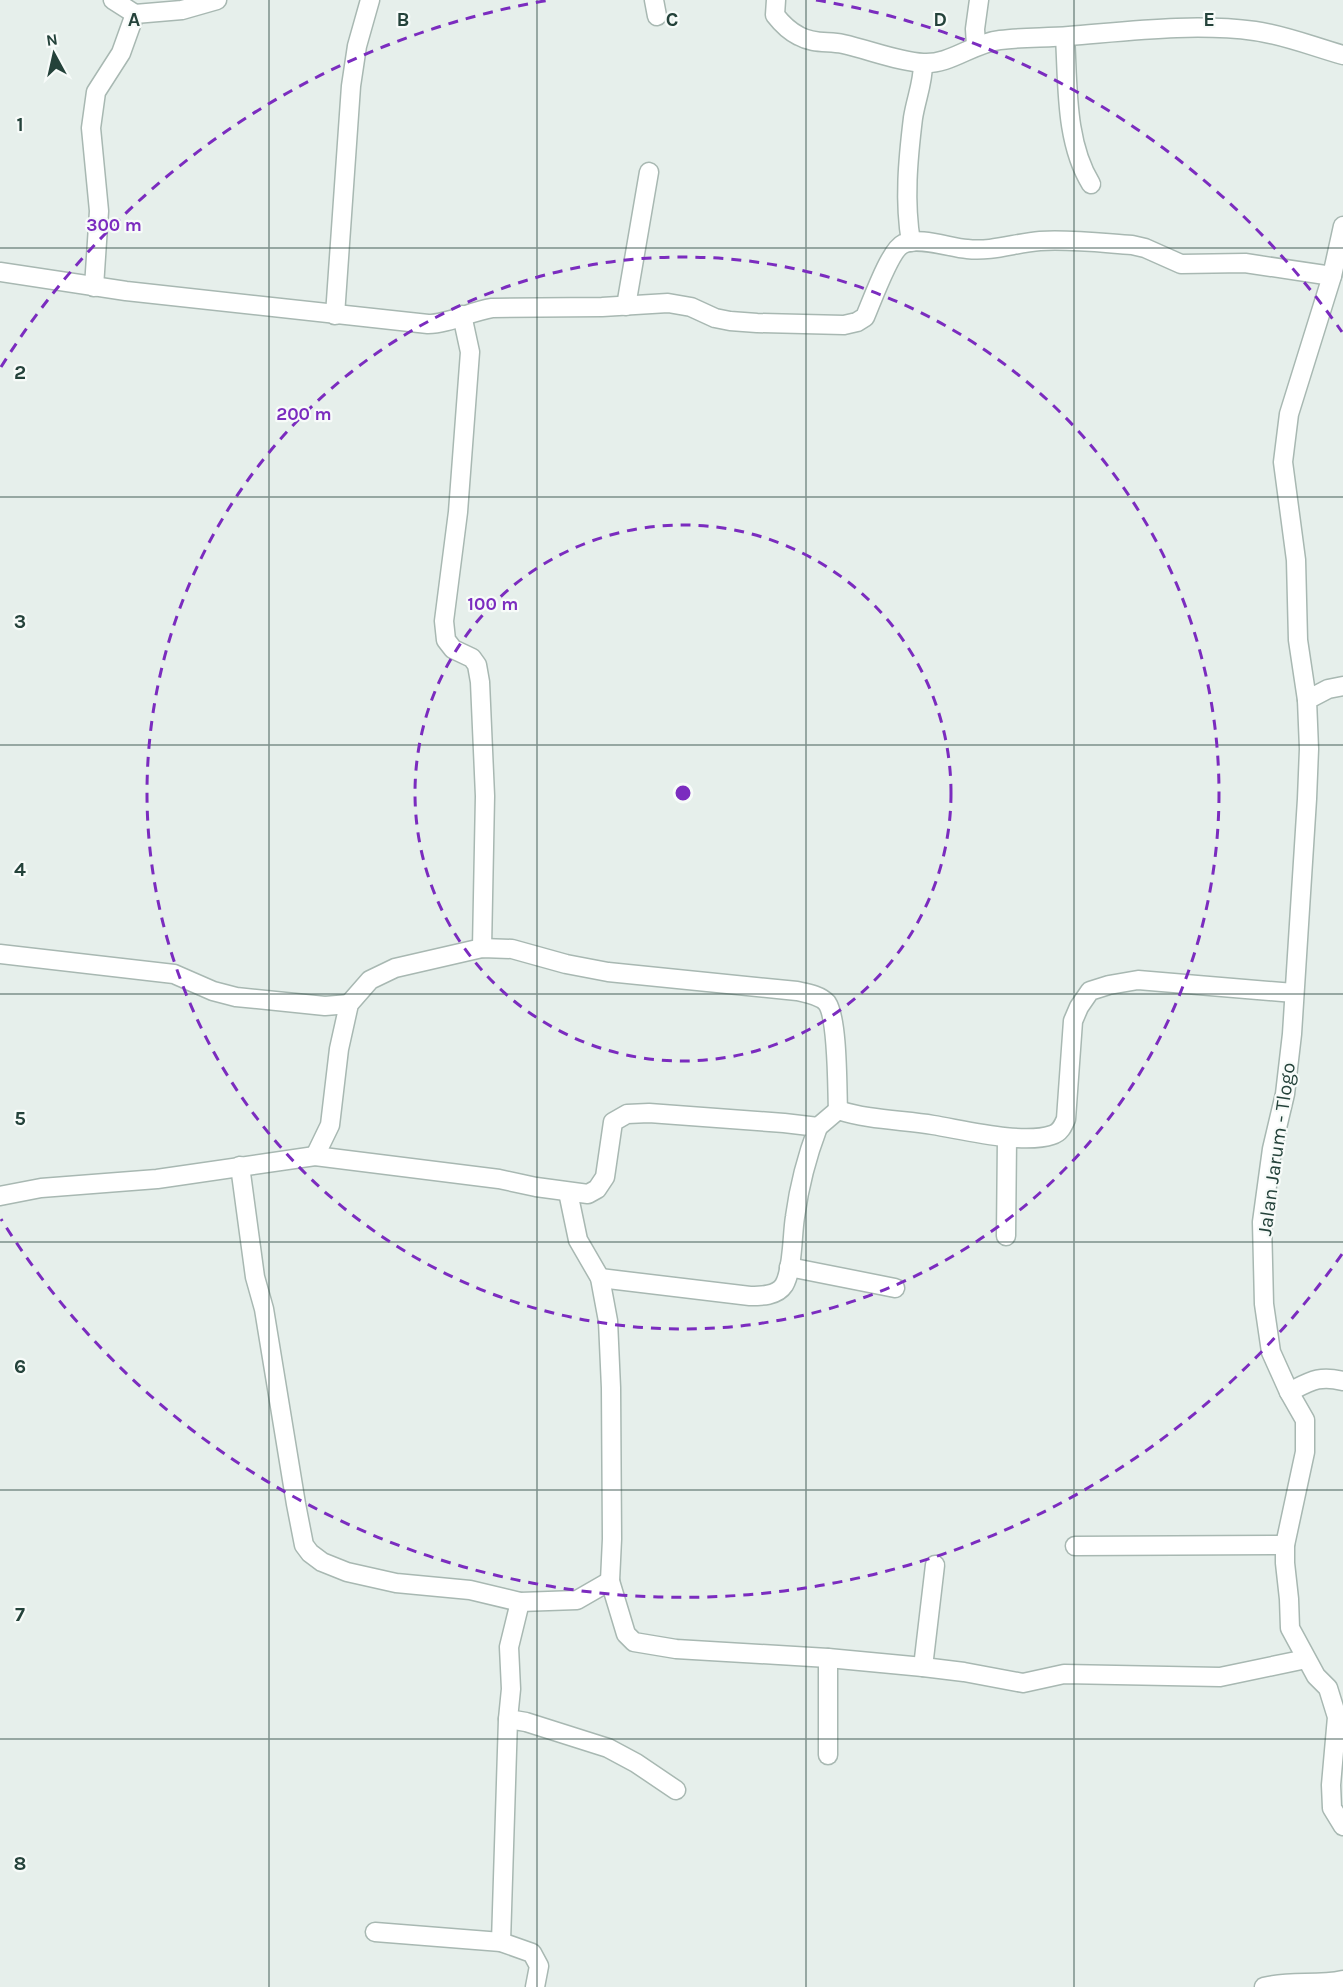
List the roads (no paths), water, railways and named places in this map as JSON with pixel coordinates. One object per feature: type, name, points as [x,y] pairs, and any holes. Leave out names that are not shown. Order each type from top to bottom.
[{"type":"street","points":[[113,0],[135,14],[182,10],[217,0]]},
{"type":"street","points":[[335,315],[351,86],[357,45],[370,0]]},
{"type":"street","points":[[776,0],[776,15],[785,27],[800,37],[819,43],[842,44],[923,63],[948,59],[976,45],[998,40],[1065,37],[1163,27],[1215,28],[1270,34],[1343,55]]},
{"type":"street","points":[[976,45],[975,29],[979,0]]},
{"type":"street","points":[[94,287],[99,211],[91,128],[96,92],[120,53],[135,14]]},
{"type":"street","points":[[1065,37],[1069,102],[1077,156],[1091,184]]},
{"type":"street","points":[[911,242],[906,204],[908,165],[914,115],[923,81],[923,63]]},
{"type":"street","points":[[626,306],[649,171]]},
{"type":"street","name":"Jalan Jarum - Tlogo","points":[[1343,226],[1341,249],[1289,414],[1284,462],[1296,560],[1298,640],[1307,700],[1309,749],[1292,1034],[1285,1094],[1272,1149],[1262,1222],[1265,1320],[1271,1352],[1305,1420],[1305,1452],[1285,1545],[1290,1628],[1316,1676],[1328,1688],[1338,1717],[1331,1785],[1332,1808],[1343,1826]]},
{"type":"street","points":[[0,272],[94,287],[428,324],[438,324],[462,315],[492,308],[626,306],[668,303],[691,307],[715,318],[757,323],[844,325],[857,322],[865,317],[893,254],[904,243],[911,242],[968,250],[994,250],[1041,241],[1132,245],[1145,248],[1181,264],[1245,263],[1332,276]]},
{"type":"street","points":[[462,315],[471,352],[458,512],[444,621],[446,640],[453,649],[472,658],[477,665],[480,682],[485,796],[482,948]]},
{"type":"street","points":[[1307,700],[1328,689],[1343,686]]},
{"type":"street","points":[[315,1156],[330,1125],[339,1049],[349,1004],[370,980],[395,968],[482,948],[512,949],[566,964],[608,972],[797,991],[814,995],[826,1003],[834,1024],[838,1110]]},
{"type":"street","points":[[0,954],[174,974],[213,991],[236,997],[325,1006],[349,1004]]},
{"type":"street","points":[[838,1110],[854,1115],[1007,1138],[1045,1136],[1060,1131],[1066,1119],[1073,1022],[1079,1006],[1090,991],[1138,980],[1294,993]]},
{"type":"street","points":[[600,1278],[761,1296],[778,1291],[784,1284],[789,1267],[800,1189],[818,1127],[838,1110]]},
{"type":"street","points":[[0,1196],[41,1188],[157,1179],[315,1156],[499,1179],[588,1194],[597,1189],[605,1177],[613,1122],[627,1114],[649,1113],[818,1127]]},
{"type":"street","points":[[1006,1236],[1007,1138]]},
{"type":"street","points":[[240,1166],[255,1278],[264,1308],[304,1545],[310,1553],[322,1562],[347,1572],[396,1582],[470,1590],[520,1602],[577,1600],[610,1581]]},
{"type":"street","points":[[568,1192],[578,1239],[600,1278],[608,1321],[611,1388],[610,1581],[626,1634],[634,1642],[676,1649],[828,1658],[923,1667],[1023,1683],[1064,1674],[1220,1677],[1306,1659]]},
{"type":"street","points":[[789,1267],[895,1288]]},
{"type":"street","points":[[1289,1392],[1317,1378],[1328,1377],[1343,1381]]},
{"type":"street","points":[[1075,1546],[1285,1545]]},
{"type":"street","points":[[923,1667],[935,1564]]},
{"type":"street","points":[[501,1942],[508,1719],[511,1689],[509,1647],[520,1602]]},
{"type":"street","points":[[828,1658],[828,1755]]},
{"type":"street","points":[[508,1719],[526,1722],[608,1748],[636,1763],[676,1790]]},
{"type":"street","points":[[375,1932],[501,1942],[532,1953],[539,1966],[535,1987]]},
{"type":"street","points":[[1264,1987],[1277,1983],[1325,1984],[1343,1980]]}]
